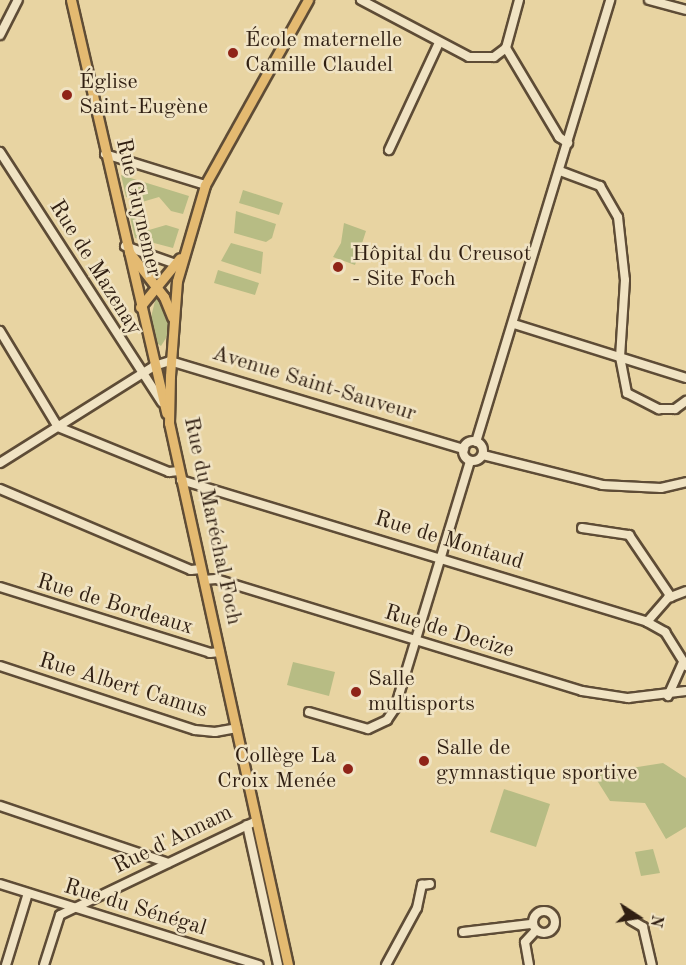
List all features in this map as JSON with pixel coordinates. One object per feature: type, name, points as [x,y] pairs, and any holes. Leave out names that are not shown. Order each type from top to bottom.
[{"type":"main road","name":"Rue Guynemer","points":[[71,0],[125,246],[169,423]]},
{"type":"main road","name":"Rue du Maréchal Foch","points":[[288,965],[251,823],[237,728],[169,423],[170,361],[173,319],[186,248],[205,185],[308,0]]},
{"type":"main road","points":[[125,246],[157,287],[173,319]]},
{"type":"main road","points":[[140,307],[176,264],[186,248]]},
{"type":"street","points":[[0,35],[18,0]]},
{"type":"street","points":[[361,0],[439,43],[480,59],[494,57],[506,48],[519,0]]},
{"type":"street","points":[[309,712],[368,729],[376,727],[395,708],[470,461],[464,449],[476,442],[514,324],[610,0]]},
{"type":"street","points":[[649,0],[686,10]]},
{"type":"street","points":[[389,150],[439,43]]},
{"type":"street","points":[[506,48],[559,137],[568,143]]},
{"type":"street","name":"Rue de Mazenay","points":[[0,152],[162,402]]},
{"type":"street","points":[[105,154],[205,185]]},
{"type":"street","points":[[560,171],[600,186],[618,217],[625,280],[620,357],[627,393],[643,405],[675,409],[686,401]]},
{"type":"street","points":[[125,246],[176,264]]},
{"type":"street","points":[[514,324],[686,378]]},
{"type":"street","points":[[0,332],[58,427]]},
{"type":"street","points":[[0,463],[154,366],[170,361]]},
{"type":"street","name":"Avenue Saint-Sauveur","points":[[170,361],[464,449]]},
{"type":"street","name":"Rue de Montaud","points":[[58,427],[180,476],[648,622],[665,632],[684,665]]},
{"type":"street","points":[[476,442],[483,455]]},
{"type":"street","points":[[470,461],[483,455],[602,484],[661,488],[686,482]]},
{"type":"street","points":[[0,489],[190,570],[201,569]]},
{"type":"street","points":[[582,528],[629,535],[671,597]]},
{"type":"street","name":"Rue de Decize","points":[[204,580],[216,579],[582,691],[628,698],[668,696],[686,692]]},
{"type":"street","name":"Rue de Bordeaux","points":[[0,587],[210,653],[220,652]]},
{"type":"street","points":[[648,622],[671,597],[686,591]]},
{"type":"street","points":[[668,696],[684,665]]},
{"type":"street","name":"Rue Albert Camus","points":[[0,666],[195,730],[215,732],[237,728]]},
{"type":"street","points":[[0,806],[168,863]]},
{"type":"street","points":[[251,823],[278,965]]},
{"type":"street","name":"Rue d'Annam","points":[[73,908],[251,823]]},
{"type":"street","name":"Rue du Sénégal","points":[[0,884],[259,965]]},
{"type":"street","points":[[386,965],[413,917],[422,885],[430,884]]},
{"type":"street","points":[[6,965],[28,893]]},
{"type":"street","points":[[44,965],[60,915],[73,908]]},
{"type":"street","points":[[630,920],[644,927],[652,965]]},
{"type":"street","points":[[463,932],[533,927],[525,942],[529,965]]},
{"type":"green space","points":[[121,175],[189,196],[183,214],[171,211],[159,197],[142,202],[126,197]]},
{"type":"green space","points":[[243,190],[283,203],[279,215],[239,203]]},
{"type":"green space","points":[[236,211],[276,224],[272,238],[266,242],[234,233]]},
{"type":"green space","points":[[129,213],[149,230],[166,225],[179,229],[173,248],[135,238]]},
{"type":"green space","points":[[344,223],[366,231],[355,265],[333,257],[341,243]]},
{"type":"green space","points":[[231,243],[263,252],[261,274],[221,261]]},
{"type":"green space","points":[[218,270],[259,283],[255,295],[214,283]]},
{"type":"green space","points":[[157,293],[169,316],[168,335],[161,346],[155,342],[150,321]]},
{"type":"green space","points":[[293,662],[335,672],[329,696],[287,685]]},
{"type":"green space","points":[[663,763],[686,778],[686,827],[666,839],[645,803],[610,801],[593,774]]},
{"type":"green space","points":[[504,789],[550,804],[536,847],[490,832]]},
{"type":"green space","points":[[653,849],[660,873],[641,876],[635,852]]},
{"type":"place","name":"École maternelle Camille Claudel","points":[[233,53]]},
{"type":"place","name":"Église Saint-Eugène","points":[[67,95]]},
{"type":"place","name":"Hôpital du Creusot - Site Foch","points":[[338,267]]},
{"type":"place","name":"Salle multisports","points":[[356,692]]},
{"type":"place","name":"Salle de gymnastique sportive","points":[[424,761]]},
{"type":"place","name":"Collège La Croix Menée","points":[[348,769]]}]
